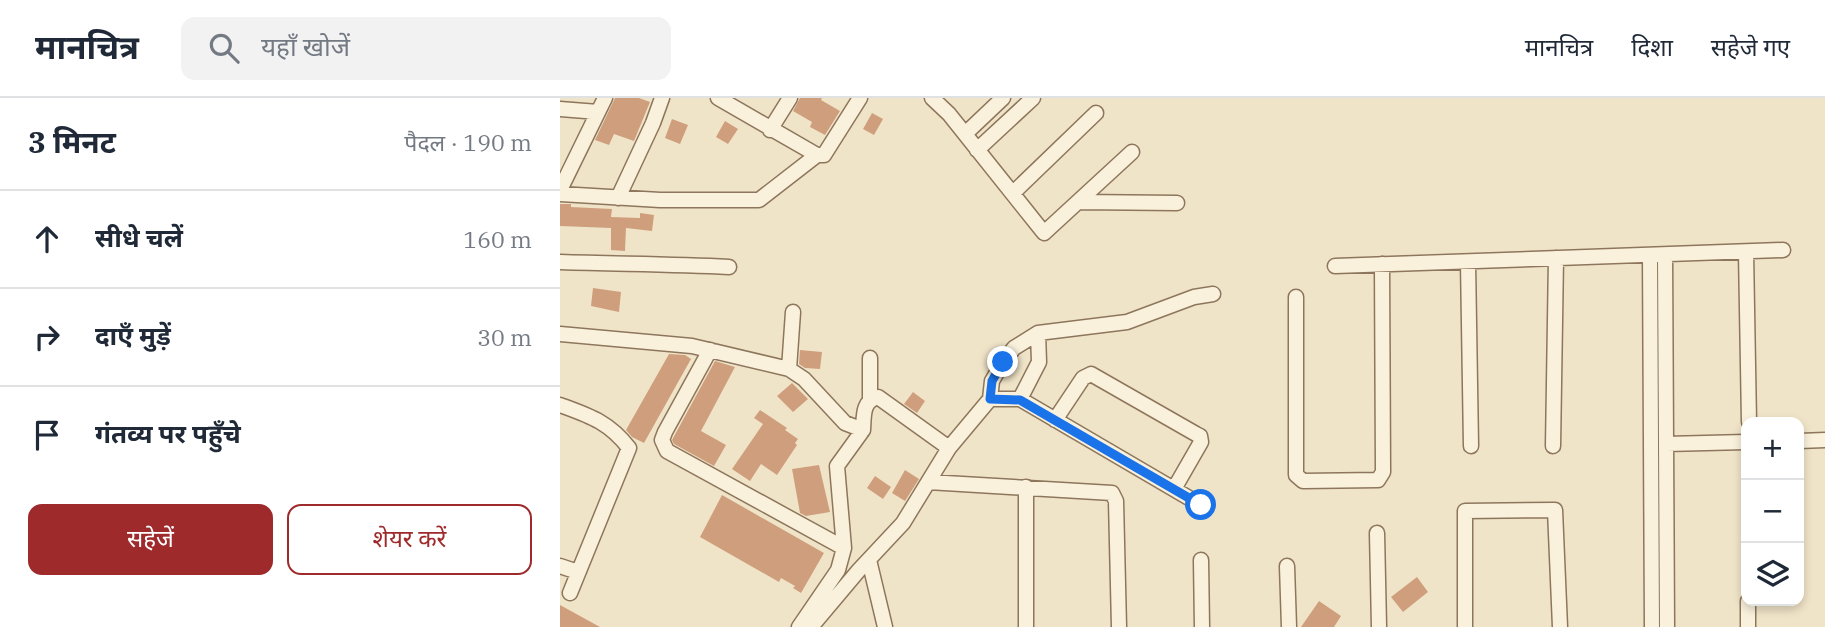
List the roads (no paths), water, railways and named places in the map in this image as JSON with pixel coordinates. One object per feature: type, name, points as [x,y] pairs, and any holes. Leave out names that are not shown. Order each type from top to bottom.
[{"type":"street","points":[[605,98],[560,192],[618,198],[759,200],[817,155]]},
{"type":"street","points":[[618,198],[653,124],[662,98]]},
{"type":"street","points":[[718,98],[817,155],[824,155],[831,147],[860,98]]},
{"type":"street","points":[[770,130],[790,98]]},
{"type":"street","points":[[932,98],[965,134],[1044,233],[1132,152]]},
{"type":"street","points":[[965,134],[1003,98]]},
{"type":"street","points":[[977,150],[1033,98]]},
{"type":"street","points":[[560,109],[598,112]]},
{"type":"street","points":[[1013,193],[1096,113]]},
{"type":"street","points":[[1079,202],[1177,203]]},
{"type":"street","points":[[1335,266],[1783,250]]},
{"type":"street","points":[[1746,252],[1749,417]]},
{"type":"street","points":[[1658,255],[1667,444],[1667,627]]},
{"type":"street","points":[[1652,627],[1658,255]]},
{"type":"street","points":[[1553,446],[1556,258]]},
{"type":"street","points":[[560,262],[630,265],[645,262],[729,267]]},
{"type":"street","points":[[1468,262],[1471,446]]},
{"type":"street","points":[[1296,297],[1296,475],[1303,481],[1378,480],[1383,472],[1382,264]]},
{"type":"street","points":[[811,627],[903,523],[949,448],[990,399],[992,381],[1014,348],[1038,332],[1127,322],[1194,297],[1213,294]]},
{"type":"street","points":[[789,369],[793,312]]},
{"type":"street","points":[[1020,400],[1039,362],[1038,332]]},
{"type":"street","points":[[560,334],[710,350],[789,369],[804,379],[845,423],[863,430]]},
{"type":"street","points":[[710,350],[665,432],[663,440],[667,450],[844,548]]},
{"type":"street","points":[[870,358],[870,399]]},
{"type":"street","points":[[1055,420],[1083,378],[1091,374],[1185,427],[1200,436],[1201,442],[1174,489]]},
{"type":"street","points":[[799,627],[838,570],[844,548],[837,466],[863,430],[866,404],[870,399],[878,397],[949,448]]},
{"type":"street","points":[[990,399],[1020,400],[1201,505]]},
{"type":"street","points":[[560,405],[616,431],[629,448],[570,593]]},
{"type":"street","points":[[1804,441],[1825,440]]},
{"type":"street","points":[[1667,444],[1741,442]]},
{"type":"street","points":[[928,482],[1107,491],[1115,497],[1119,627]]},
{"type":"street","points":[[1026,487],[1026,627]]},
{"type":"street","points":[[1465,627],[1465,511],[1555,510],[1560,627]]},
{"type":"street","points":[[1377,533],[1379,627]]},
{"type":"street","points":[[869,560],[885,627]]},
{"type":"street","points":[[1201,560],[1202,627]]},
{"type":"street","points":[[560,566],[578,572]]},
{"type":"street","points":[[1287,566],[1289,627]]},
{"type":"street","points":[[1748,606],[1748,627]]}]
